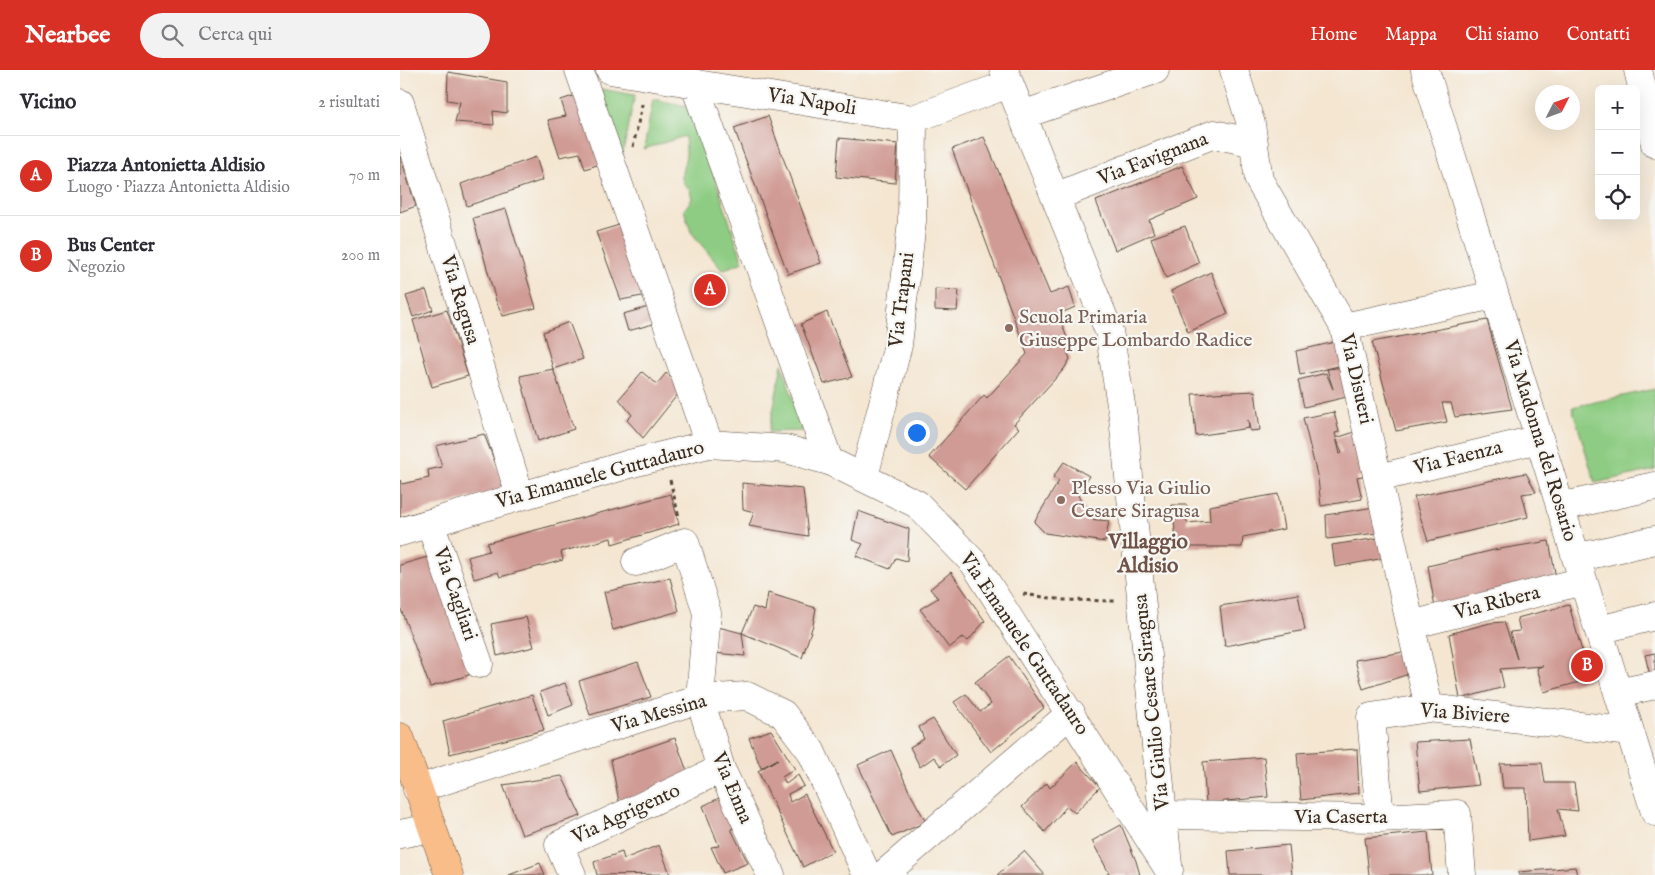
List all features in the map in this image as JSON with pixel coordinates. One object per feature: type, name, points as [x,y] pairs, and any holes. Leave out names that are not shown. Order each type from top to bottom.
[{"type":"main road","points":[[400,737],[449,875]]},
{"type":"street","points":[[579,70],[709,444]]},
{"type":"street","name":"Via Napoli","points":[[610,70],[913,119],[1007,77]]},
{"type":"street","points":[[1022,115],[1156,70]]},
{"type":"street","name":"Via Disueri","points":[[1234,70],[1251,124],[1259,180],[1344,327],[1429,708]]},
{"type":"street","name":"Via Madonna del Rosario","points":[[1425,70],[1618,693],[1640,743],[1655,812]]},
{"type":"street","points":[[1638,70],[1655,144]]},
{"type":"street","name":"Via Giulio Cesare Siragusa","points":[[1007,77],[1109,331],[1123,417],[1170,873]]},
{"type":"street","points":[[694,83],[829,461]]},
{"type":"street","name":"Via Ragusa","points":[[400,103],[520,496]]},
{"type":"street","name":"Via Trapani","points":[[864,477],[898,345],[912,221],[913,119]]},
{"type":"street","name":"Via Favignana","points":[[1055,197],[1214,134],[1254,143]]},
{"type":"street","points":[[1344,327],[1494,295]]},
{"type":"street","name":"Via Faenza","points":[[1378,478],[1539,439]]},
{"type":"street","name":"Via Emanuele Guttadauro","points":[[400,532],[520,496],[709,444],[786,449],[829,461],[917,504],[974,563],[1071,713],[1170,873]]},
{"type":"street","points":[[1560,507],[1655,486]]},
{"type":"street","name":"Via Cagliari","points":[[430,523],[479,664]]},
{"type":"street","name":"Via Ribera","points":[[1411,625],[1580,569],[1655,540]]},
{"type":"street","points":[[636,562],[685,542],[707,613],[700,699]]},
{"type":"street","points":[[1599,630],[1655,616]]},
{"type":"street","points":[[1618,693],[1655,684]]},
{"type":"street","name":"Via Messina","points":[[417,789],[700,699],[747,696],[783,714],[811,751],[867,875]]},
{"type":"street","name":"Via Enna","points":[[700,699],[721,769],[770,875]]},
{"type":"street","name":"Via Biviere","points":[[1380,818],[1371,717],[1429,708],[1640,743]]},
{"type":"street","points":[[883,875],[1071,713]]},
{"type":"street","name":"Via Agrigento","points":[[572,875],[559,846],[721,769]]},
{"type":"street","name":"Via Caserta","points":[[1163,815],[1380,818],[1456,814],[1462,875]]},
{"type":"street","points":[[400,834],[431,828]]},
{"type":"path","points":[[632,153],[646,76]]},
{"type":"path","points":[[664,456],[685,542]]},
{"type":"path","points":[[991,588],[1064,600],[1125,601],[1142,598]]},
{"type":"green space","points":[[601,89],[635,95],[622,157]]},
{"type":"green space","points":[[653,99],[691,107],[743,262],[722,270],[691,232],[684,210],[692,199],[690,190],[685,186],[682,177],[686,153],[685,136],[644,149]]},
{"type":"green space","points":[[782,364],[803,431],[769,432]]},
{"type":"green space","points":[[1655,389],[1655,470],[1595,483],[1572,407]]},
{"type":"building","points":[[448,72],[507,82],[507,113],[493,111],[494,125],[455,122],[460,102],[447,100]]},
{"type":"building","points":[[582,93],[606,162],[585,169],[580,153],[560,157],[548,120],[566,116],[561,100]]},
{"type":"building","points":[[768,116],[821,263],[788,274],[734,128]]},
{"type":"building","points":[[984,137],[1050,294],[1069,287],[1075,307],[1059,314],[1069,345],[1065,346],[1070,359],[1064,369],[1014,424],[1019,428],[965,489],[929,457],[984,395],[987,398],[1027,354],[952,149]]},
{"type":"building","points":[[839,138],[898,144],[895,183],[836,177]]},
{"type":"building","points":[[400,156],[416,206],[400,212]]},
{"type":"building","points":[[536,157],[543,180],[467,206],[461,184]]},
{"type":"building","points":[[1182,166],[1198,199],[1149,220],[1154,233],[1115,250],[1096,201]]},
{"type":"building","points":[[506,209],[536,308],[503,316],[496,301],[473,218]]},
{"type":"building","points":[[626,223],[652,294],[621,300],[596,232]]},
{"type":"building","points":[[1185,226],[1199,263],[1166,278],[1151,238]]},
{"type":"building","points":[[1211,272],[1228,314],[1188,332],[1171,291]]},
{"type":"building","points":[[935,289],[959,290],[957,311],[935,310]]},
{"type":"building","points":[[426,290],[433,310],[413,317],[406,296]]},
{"type":"building","points":[[656,305],[660,322],[628,331],[623,314]]},
{"type":"building","points":[[447,310],[468,376],[432,387],[413,320]]},
{"type":"building","points":[[827,312],[852,377],[824,384],[801,324]]},
{"type":"building","points":[[1487,320],[1512,409],[1455,417],[1451,403],[1442,403],[1447,422],[1396,431],[1372,342]]},
{"type":"building","points":[[569,322],[583,359],[553,369],[543,332]]},
{"type":"building","points":[[1339,341],[1346,364],[1300,375],[1296,351]]},
{"type":"building","points":[[1345,367],[1351,396],[1304,407],[1298,380],[1326,373],[1333,389],[1327,369]]},
{"type":"building","points":[[553,369],[574,429],[538,441],[520,376]]},
{"type":"building","points":[[642,372],[657,384],[666,373],[682,389],[643,438],[627,420],[632,415],[619,399]]},
{"type":"building","points":[[1255,391],[1260,430],[1250,431],[1248,420],[1249,428],[1196,436],[1192,394]]},
{"type":"building","points":[[1334,412],[1339,432],[1335,433],[1336,438],[1361,430],[1372,474],[1357,477],[1362,499],[1321,506],[1318,479],[1303,418]],"holes":[[[1337,439],[1342,453],[1340,454]]]},
{"type":"building","points":[[484,434],[505,488],[400,517],[400,480],[402,484],[429,478],[428,470],[442,467],[436,446]]},
{"type":"building","points":[[1064,462],[1089,476],[1078,495],[1089,519],[1109,521],[1105,542],[1045,533],[1034,522],[1059,481],[1053,477]]},
{"type":"building","points":[[1526,473],[1536,492],[1522,494],[1528,517],[1428,541],[1414,497]]},
{"type":"building","points":[[742,483],[803,489],[808,536],[749,526],[754,512],[743,509]]},
{"type":"building","points":[[671,494],[679,524],[612,544],[611,538],[561,552],[563,560],[500,577],[498,572],[474,579],[468,557],[489,551],[487,543]]},
{"type":"building","points":[[1278,494],[1284,529],[1243,537],[1242,547],[1177,547],[1172,505],[1187,505],[1187,523],[1210,521],[1209,506]]},
{"type":"building","points":[[1380,506],[1385,532],[1327,539],[1326,515]]},
{"type":"building","points":[[858,511],[909,529],[907,561],[896,558],[890,569],[856,556],[863,544],[852,540]]},
{"type":"building","points":[[1385,537],[1390,557],[1335,567],[1332,545]]},
{"type":"building","points":[[1549,541],[1557,583],[1435,608],[1428,566],[1494,550]]},
{"type":"building","points":[[431,556],[469,675],[430,687],[400,607],[400,565]]},
{"type":"building","points":[[951,572],[985,621],[968,641],[963,637],[949,648],[920,609],[938,598],[930,589]]},
{"type":"building","points":[[670,578],[679,611],[613,630],[604,592]]},
{"type":"building","points":[[768,593],[816,608],[813,625],[802,658],[742,633],[753,607],[765,611]]},
{"type":"building","points":[[1298,594],[1305,630],[1225,646],[1220,606]]},
{"type":"building","points":[[1569,605],[1590,679],[1544,692],[1537,668],[1543,666],[1500,669],[1504,687],[1460,699],[1449,634],[1490,623],[1504,622],[1517,659],[1510,632],[1520,631],[1517,618]]},
{"type":"building","points":[[526,617],[534,647],[497,656],[491,624]]},
{"type":"building","points":[[718,627],[742,633],[745,656],[714,653]]},
{"type":"building","points":[[1410,651],[1415,672],[1363,689],[1355,660]]},
{"type":"building","points":[[1655,653],[1655,675],[1650,676],[1645,655]]},
{"type":"building","points":[[1009,656],[1044,708],[991,752],[954,702],[966,694],[980,712],[991,704],[975,682]]},
{"type":"building","points":[[638,662],[651,697],[590,715],[579,681]]},
{"type":"building","points":[[565,683],[573,705],[548,715],[540,692]]},
{"type":"building","points":[[532,695],[544,730],[450,754],[443,721]]},
{"type":"building","points":[[933,719],[956,755],[941,766],[934,757],[920,767],[910,747],[924,739],[919,727]]},
{"type":"building","points":[[771,730],[795,769],[782,777],[786,784],[798,775],[804,786],[788,794],[790,802],[805,794],[833,851],[803,867],[758,771],[778,759],[761,768],[749,738]]},
{"type":"building","points":[[675,738],[689,777],[619,802],[611,760]]},
{"type":"building","points":[[1470,739],[1479,785],[1420,791],[1415,742]]},
{"type":"building","points":[[1357,749],[1359,793],[1301,800],[1297,753]]},
{"type":"building","points":[[891,750],[909,791],[926,822],[892,837],[858,765]]},
{"type":"building","points":[[1264,757],[1268,797],[1206,803],[1203,762]]},
{"type":"building","points":[[1077,762],[1100,787],[1075,813],[1067,806],[1045,832],[1022,807],[1047,783],[1050,788]]},
{"type":"building","points":[[1542,763],[1545,783],[1574,783],[1578,811],[1558,809],[1565,836],[1528,841],[1526,788],[1503,788],[1500,764]]},
{"type":"building","points":[[562,776],[581,816],[522,835],[503,785]]},
{"type":"building","points":[[723,796],[737,826],[731,829],[748,863],[723,873],[711,847],[719,846],[703,806]]},
{"type":"building","points":[[1121,825],[1140,875],[1106,875],[1109,873],[1092,841]]},
{"type":"building","points":[[1428,832],[1432,875],[1369,875],[1365,838]]},
{"type":"building","points":[[659,845],[670,874],[597,875],[594,862],[622,852],[624,859]]},
{"type":"building","points":[[1289,845],[1292,875],[1230,875],[1228,851]]},
{"type":"building","points":[[1024,851],[1045,875],[997,875]]},
{"type":"building","points":[[540,863],[545,875],[509,875]]},
{"type":"building","points":[[1575,867],[1577,875],[1519,875],[1519,872]]},
{"type":"place","name":"Piazza Antonietta Aldisio","points":[[710,290]]},
{"type":"place","name":"Scuola Primaria Giuseppe Lombardo Radice","points":[[1009,328]]},
{"type":"place","name":"Plesso Via Giulio Cesare Siragusa","points":[[1061,500]]},
{"type":"place","name":"Bus Center","points":[[1587,666]]},
{"type":"district","name":"Villaggio Aldisio","points":[[1148,554]]}]
